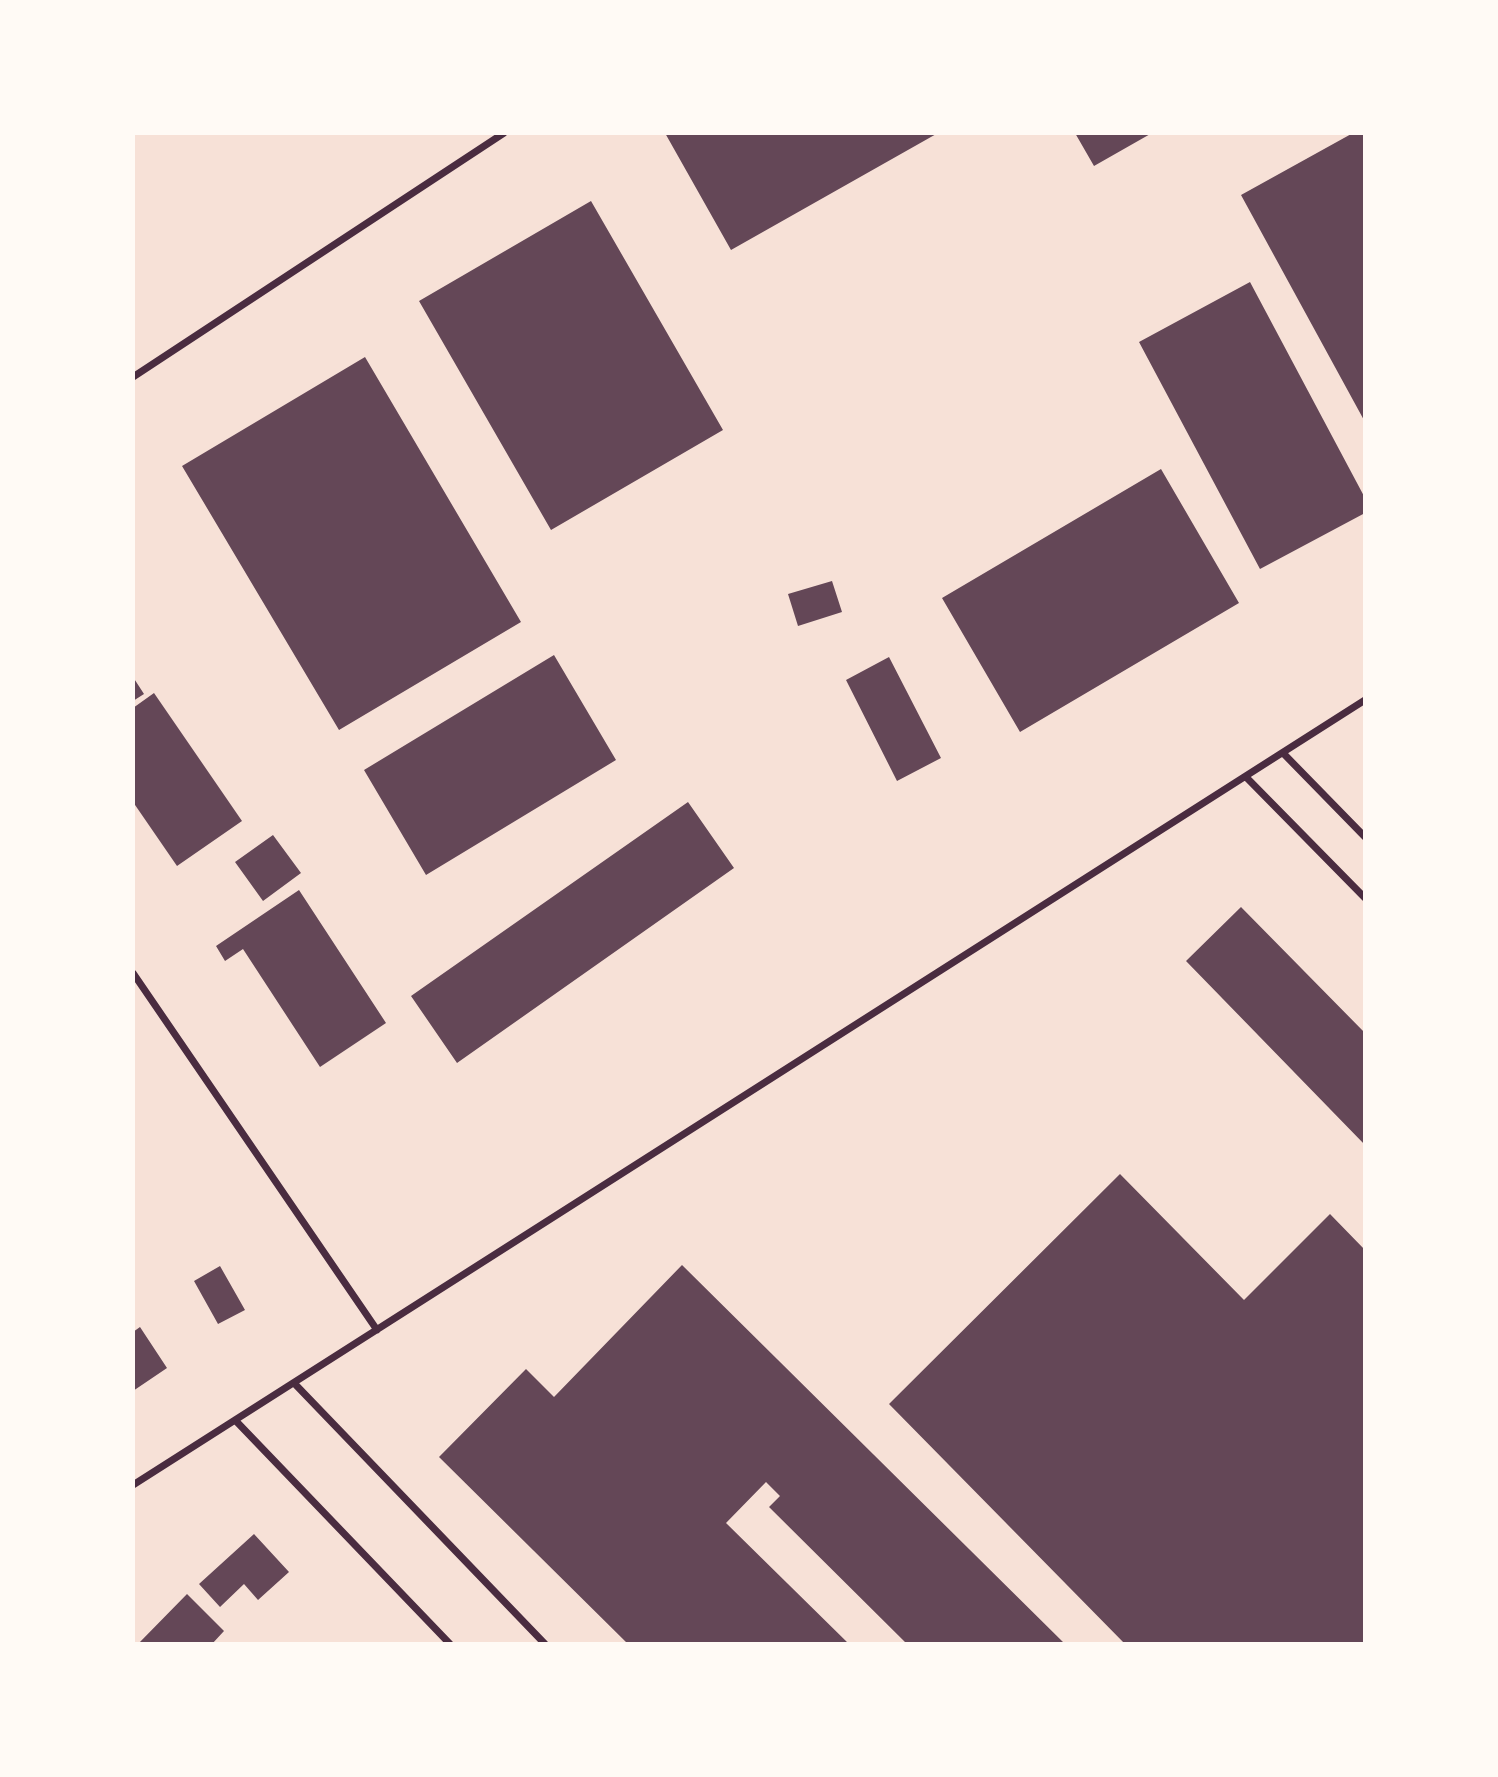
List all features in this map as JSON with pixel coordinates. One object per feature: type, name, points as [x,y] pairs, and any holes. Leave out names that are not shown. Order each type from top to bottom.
[{"type":"street","points":[[133,377],[504,133]]},
{"type":"street","points":[[133,1485],[1365,700]]},
{"type":"street","points":[[1283,753],[1365,837]]},
{"type":"street","points":[[1246,777],[1365,898]]},
{"type":"street","points":[[133,973],[377,1330]]},
{"type":"street","points":[[294,1383],[545,1644]]},
{"type":"street","points":[[235,1420],[450,1644]]},
{"type":"building","points":[[665,133],[938,133],[731,250]]},
{"type":"building","points":[[1075,133],[1152,133],[1094,166]]},
{"type":"building","points":[[1353,133],[1365,133],[1365,422],[1241,195]]},
{"type":"building","points":[[591,201],[723,430],[551,530],[419,301]]},
{"type":"building","points":[[1250,282],[1365,498],[1365,513],[1260,569],[1139,342]]},
{"type":"building","points":[[365,357],[521,622],[339,730],[182,466]]},
{"type":"building","points":[[1161,469],[1239,603],[1020,732],[942,598]]},
{"type":"building","points":[[832,581],[842,612],[798,626],[788,594]]},
{"type":"building","points":[[554,655],[616,760],[426,875],[364,770]]},
{"type":"building","points":[[889,657],[941,758],[897,781],[846,680]]},
{"type":"building","points":[[133,677],[144,694],[133,701]]},
{"type":"building","points":[[154,693],[242,821],[177,866],[133,802],[133,708]]},
{"type":"building","points":[[688,802],[734,868],[457,1063],[411,996]]},
{"type":"building","points":[[273,835],[301,873],[263,901],[235,862]]},
{"type":"building","points":[[299,890],[386,1023],[320,1067],[243,949],[225,961],[216,946]]},
{"type":"building","points":[[1241,907],[1365,1033],[1365,1145],[1186,961]]},
{"type":"building","points":[[1120,1174],[1244,1300],[1330,1214],[1365,1250],[1365,1644],[1125,1644],[889,1404]]},
{"type":"building","points":[[682,1265],[1065,1644],[907,1644],[769,1507],[780,1496],[766,1482],[726,1523],[849,1644],[628,1644],[439,1457],[526,1369],[554,1397]]},
{"type":"building","points":[[220,1266],[245,1310],[218,1324],[194,1281]]},
{"type":"building","points":[[140,1327],[167,1368],[133,1391],[133,1332]]},
{"type":"building","points":[[254,1534],[289,1572],[258,1600],[244,1584],[220,1607],[199,1584]]},
{"type":"building","points":[[187,1594],[224,1631],[212,1644],[138,1644]]}]
